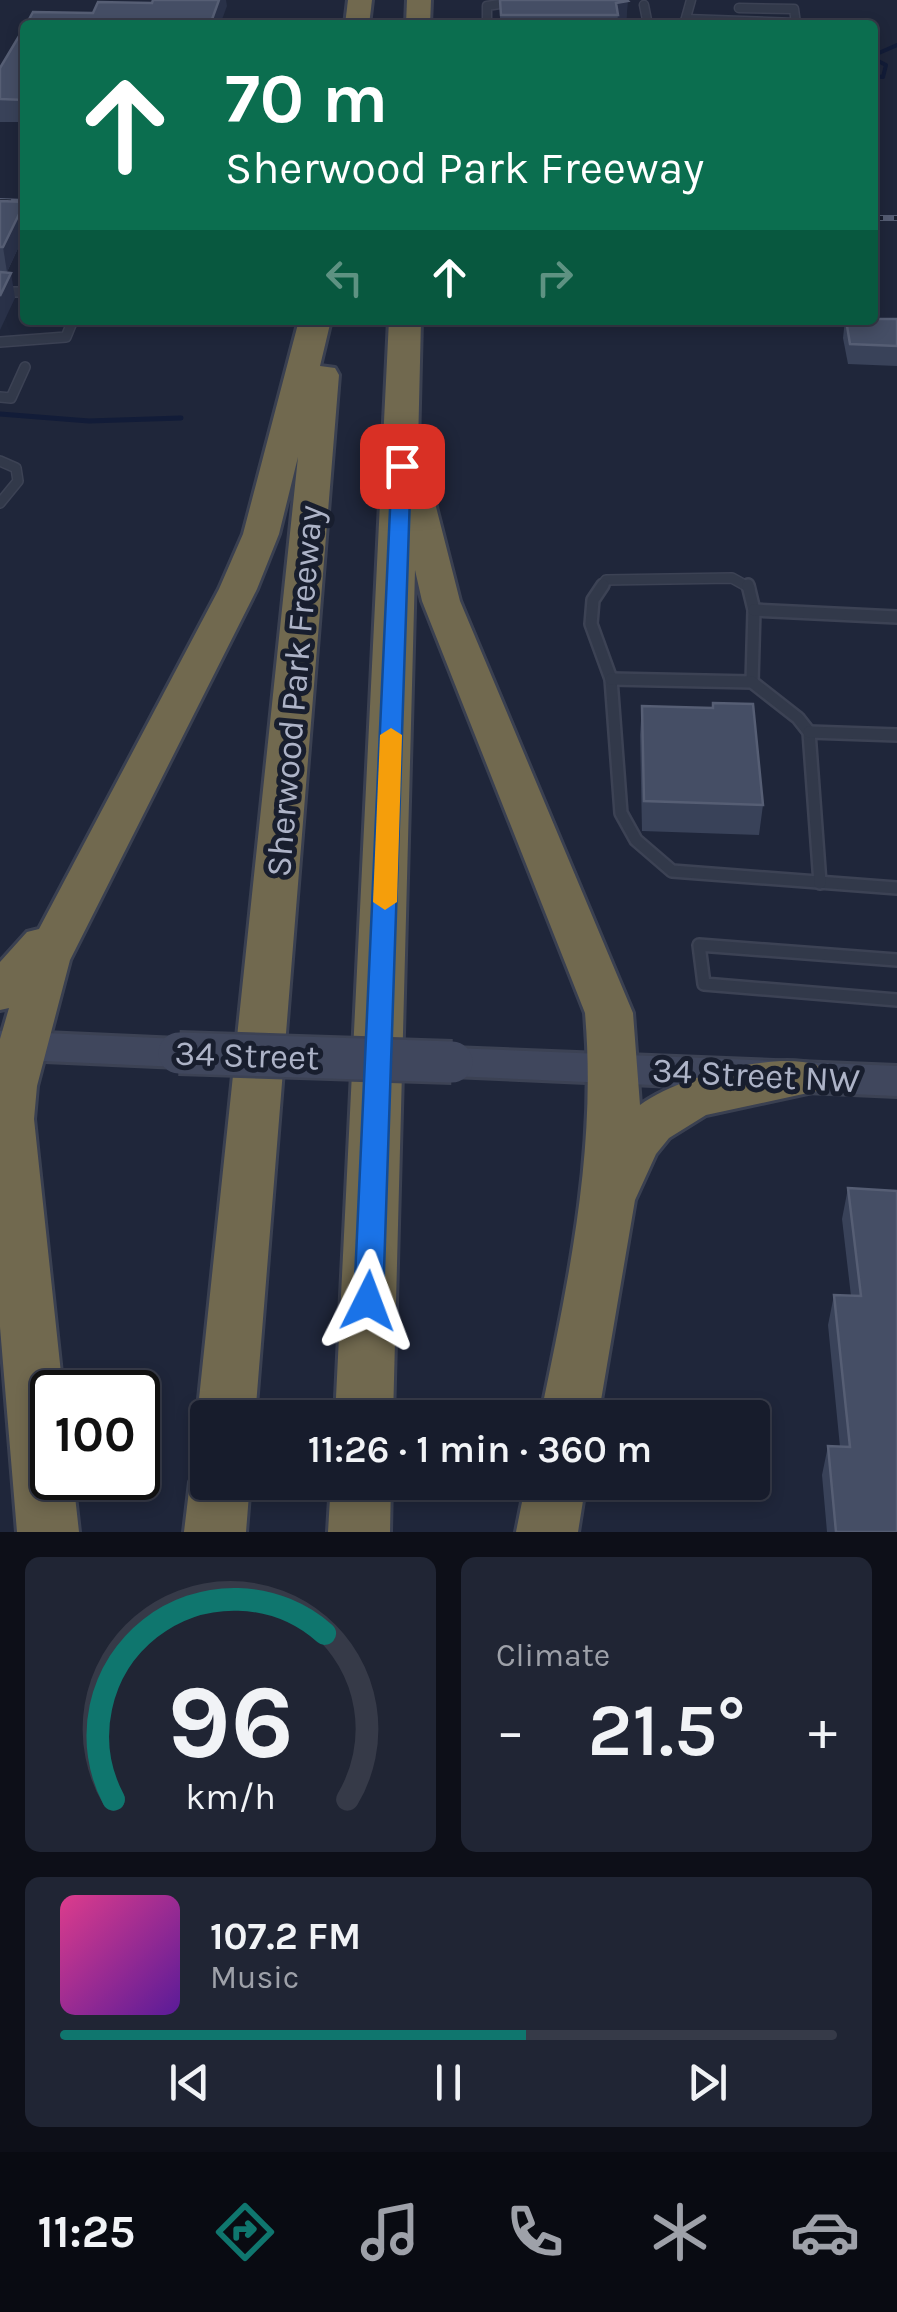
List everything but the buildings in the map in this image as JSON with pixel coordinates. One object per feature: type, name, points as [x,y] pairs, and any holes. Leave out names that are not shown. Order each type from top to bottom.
[{"type":"highway","points":[[48,1532],[8,1119],[10,1046],[66,916],[245,570],[260,534],[314,325]]},
{"type":"highway","name":"Sherwood Park Freeway","points":[[228,1400],[328,325]]},
{"type":"highway","points":[[365,1400],[406,325]]},
{"type":"highway","points":[[403,428],[441,601],[604,996],[614,1069],[612,1198],[573,1400]]},
{"type":"highway","points":[[0,993],[23,972],[66,916]]},
{"type":"highway","points":[[612,1198],[637,1142],[662,1116],[714,1093],[799,1078]]},
{"type":"highway","points":[[215,1532],[218,1500]]},
{"type":"highway","points":[[359,1532],[360,1500]]},
{"type":"highway","points":[[546,1532],[552,1500]]},
{"type":"main road","name":"34 Street","points":[[10,1046],[614,1069]]},
{"type":"main road","name":"34 Street NW","points":[[614,1069],[897,1081]]},
{"type":"lane","points":[[487,20],[487,6],[516,2]]},
{"type":"lane","points":[[644,5],[647,20]]},
{"type":"lane","points":[[740,8],[794,10],[793,20]]},
{"type":"lane","points":[[0,342],[66,337],[70,325]]},
{"type":"lane","points":[[0,398],[12,398],[26,367]]},
{"type":"lane","points":[[0,461],[16,468],[18,481],[0,503]]},
{"type":"lane","points":[[752,682],[754,610],[750,586],[732,578],[606,580],[593,600],[591,624],[611,679],[621,813],[636,840],[672,871],[897,888]]},
{"type":"lane","points":[[754,610],[897,616]]},
{"type":"lane","points":[[611,679],[752,682],[798,718],[808,732],[820,882]]},
{"type":"lane","points":[[808,732],[897,735]]},
{"type":"lane","points":[[897,960],[698,945],[704,984],[897,1000]]},
{"type":"waterway","points":[[878,53],[897,45]]},
{"type":"waterway","points":[[878,61],[886,65],[883,77],[878,77]]},
{"type":"waterway","points":[[0,414],[89,421],[181,418]]},
{"type":"railway","points":[[0,201],[20,202]]},
{"type":"railway","points":[[878,218],[897,218]]},
{"type":"slow traffic","points":[[385,902],[391,735]]},
{"type":"route","points":[[368,1301],[402,466]]}]
